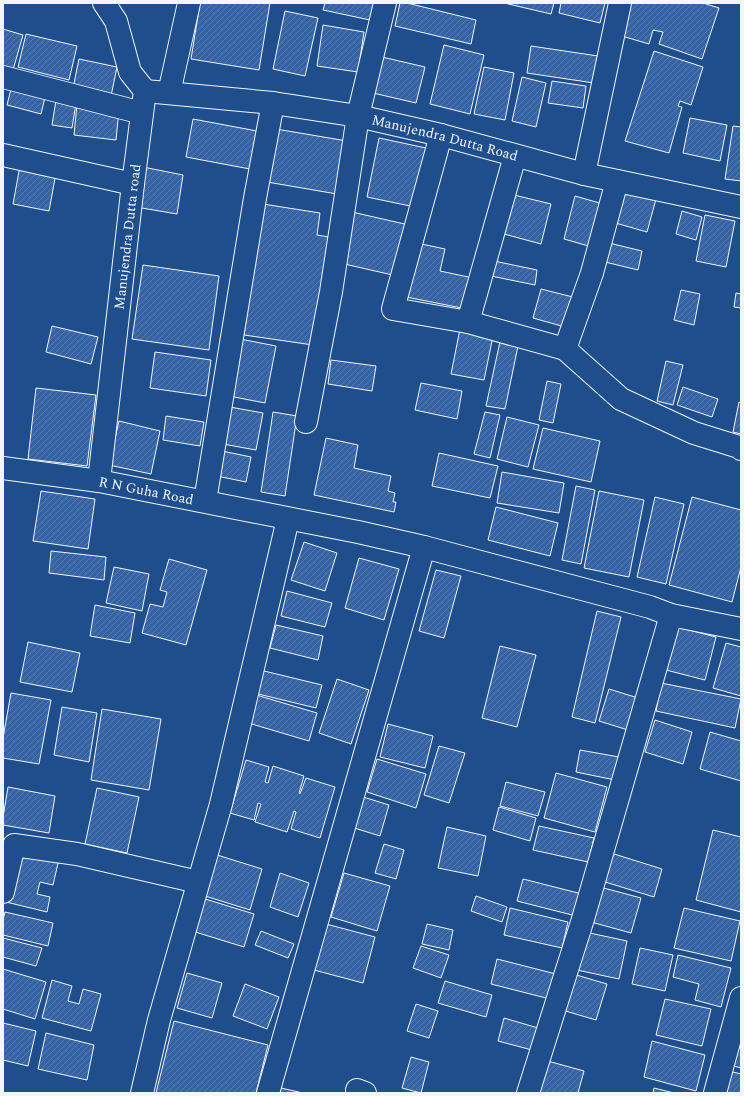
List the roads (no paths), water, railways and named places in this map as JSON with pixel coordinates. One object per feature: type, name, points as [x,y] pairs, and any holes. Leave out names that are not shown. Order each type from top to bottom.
[{"type":"street","points":[[104,3],[116,21],[130,72],[145,90]]},
{"type":"street","points":[[169,93],[189,3]]},
{"type":"street","points":[[306,422],[331,292],[358,116],[385,3]]},
{"type":"street","points":[[584,174],[620,3]]},
{"type":"street","points":[[3,77],[142,113]]},
{"type":"street","name":"Manujendra Dutta Road","points":[[145,90],[274,103],[358,116],[441,135],[584,174],[741,207]]},
{"type":"street","name":"Manujendra Dutta road","points":[[99,481],[145,90]]},
{"type":"street","points":[[205,501],[255,198],[274,103]]},
{"type":"street","points":[[441,135],[392,309],[468,322],[565,349],[621,399],[694,433],[739,447],[741,449]]},
{"type":"street","points":[[3,155],[133,184]]},
{"type":"street","points":[[468,322],[515,156]]},
{"type":"street","points":[[565,349],[592,273],[618,181]]},
{"type":"street","name":"R N Guha Road","points":[[3,468],[99,481],[358,532],[424,547],[650,607],[671,616],[741,629]]},
{"type":"street","points":[[142,1093],[159,1020],[223,796],[288,519]]},
{"type":"street","points":[[268,1093],[424,547]]},
{"type":"street","points":[[528,1093],[583,919],[671,616]]},
{"type":"street","points":[[3,892],[8,845],[77,854],[198,882]]},
{"type":"street","points":[[715,1093],[741,998]]}]
